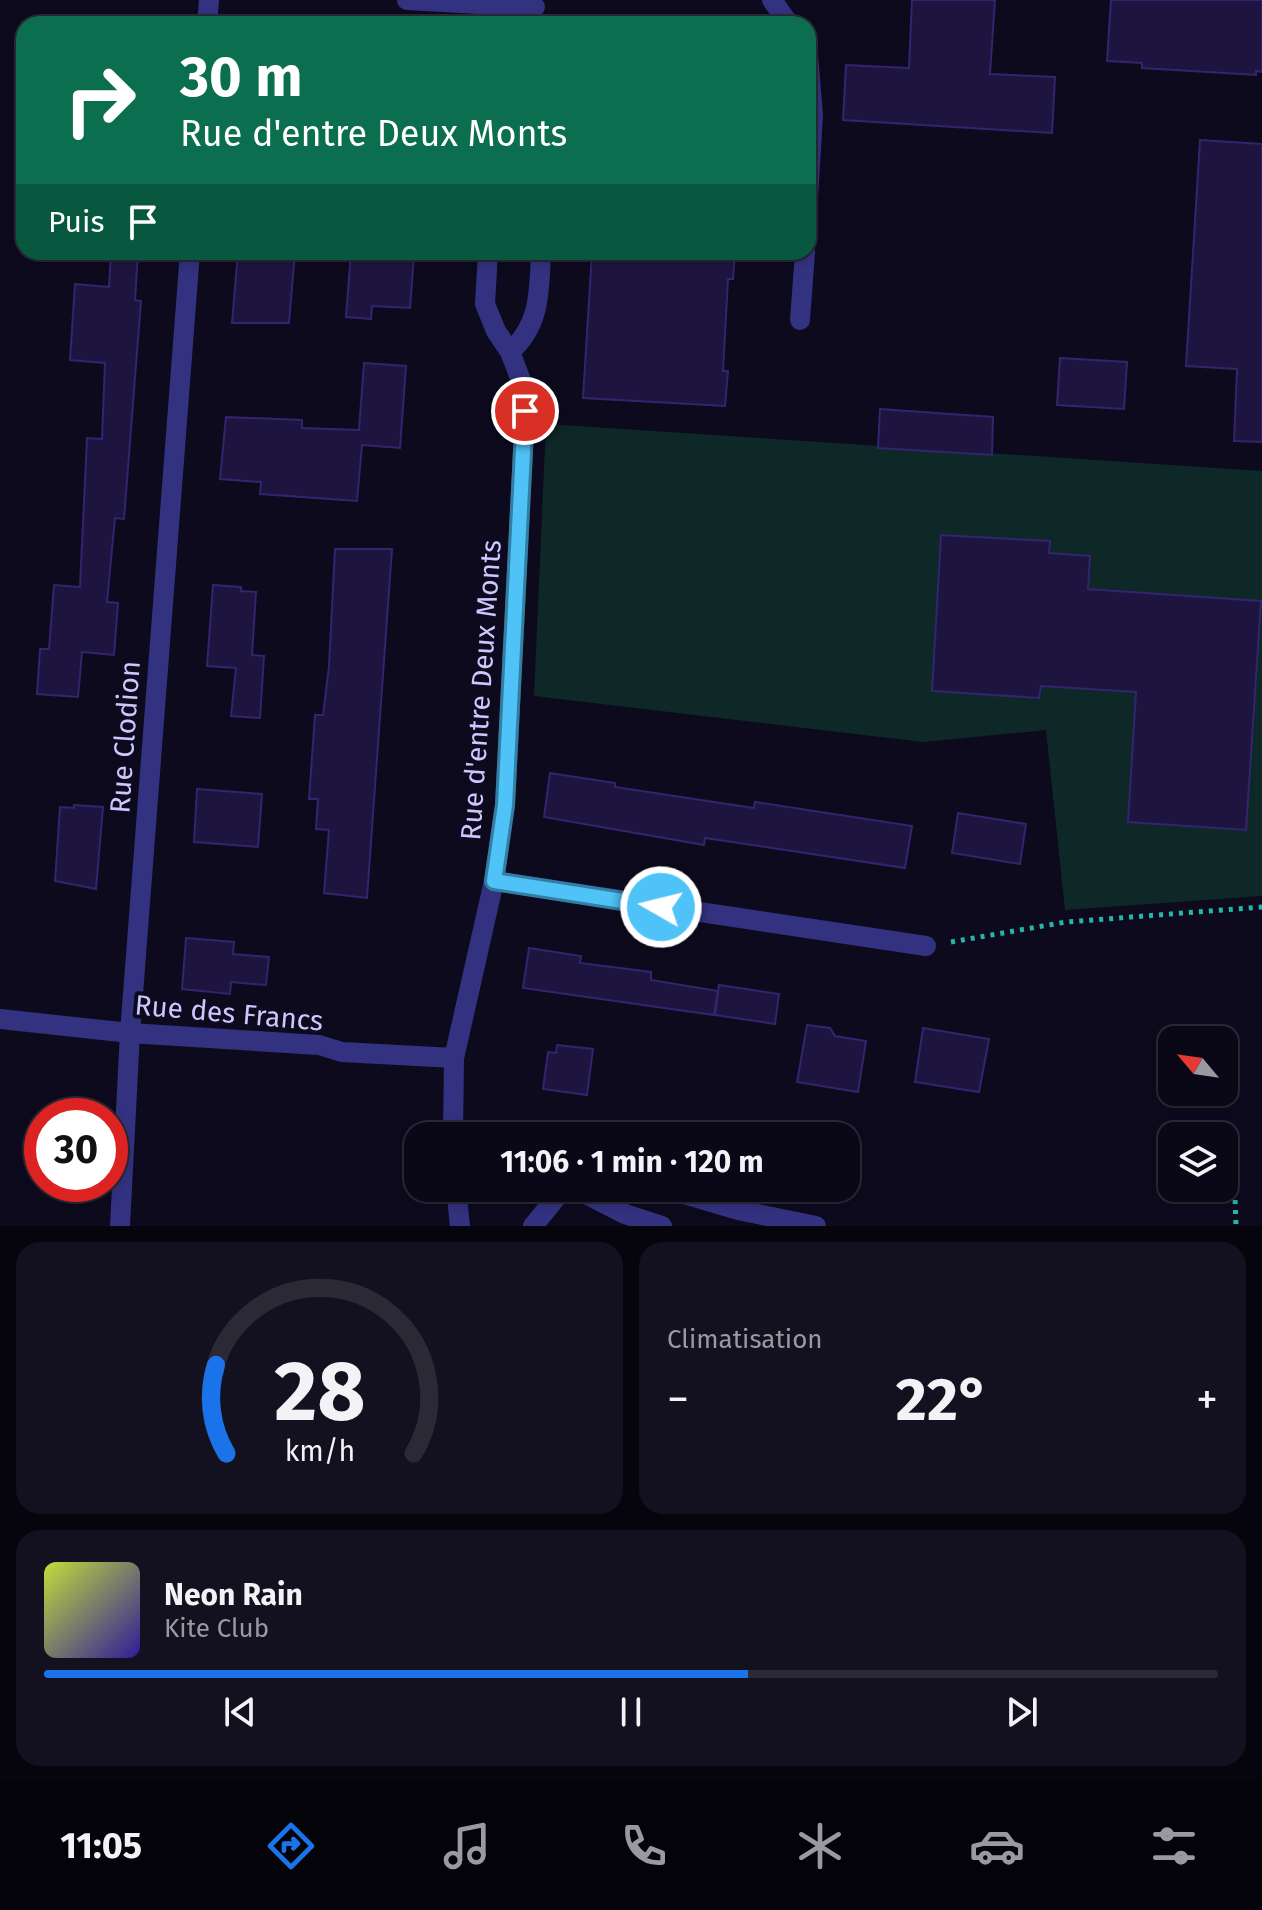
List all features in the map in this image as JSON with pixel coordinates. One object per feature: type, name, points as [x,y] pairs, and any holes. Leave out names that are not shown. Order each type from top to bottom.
[{"type":"street","points":[[407,0],[533,10]]},
{"type":"street","name":"Rue Clodion","points":[[120,1226],[130,1033],[189,260]]},
{"type":"street","name":"Rue d'entre Deux Monts","points":[[453,1122],[454,1058],[494,881],[505,805],[525,411],[524,388],[510,352],[496,331],[485,304],[488,260]]},
{"type":"street","points":[[510,352],[525,339],[538,313],[541,260]]},
{"type":"street","points":[[800,320],[804,260]]},
{"type":"street","points":[[494,881],[926,946]]},
{"type":"street","name":"Rue des Francs","points":[[0,1019],[130,1033],[454,1058]]},
{"type":"street","points":[[457,1202],[460,1226]]},
{"type":"street","points":[[533,1226],[553,1202]]},
{"type":"street","points":[[601,1202],[625,1214],[662,1226]]},
{"type":"street","points":[[711,1202],[816,1226]]},
{"type":"path","points":[[926,946],[1066,922],[1262,907]]},
{"type":"path","points":[[1235,1202],[1236,1226]]},
{"type":"green space","points":[[546,424],[1262,471],[1262,896],[1065,910],[1046,730],[923,742],[534,696]]},
{"type":"building","points":[[912,0],[995,0],[990,74],[1055,77],[1052,133],[843,120],[846,65],[909,68]]},
{"type":"building","points":[[1111,0],[1262,0],[1262,72],[1256,71],[1256,75],[1142,68],[1142,63],[1107,61]]},
{"type":"building","points":[[1200,140],[1262,144],[1262,442],[1234,441],[1237,369],[1186,366]]},
{"type":"building","points":[[111,260],[138,260],[135,300],[141,301],[124,519],[115,518],[107,602],[118,603],[114,655],[82,652],[78,697],[37,694],[40,649],[49,649],[54,585],[80,587],[87,438],[102,439],[105,363],[70,360],[75,284],[109,287]]},
{"type":"building","points":[[237,260],[294,260],[289,323],[232,323]]},
{"type":"building","points":[[350,260],[414,260],[410,308],[372,306],[371,319],[346,317]]},
{"type":"building","points":[[592,260],[734,260],[733,279],[728,279],[723,371],[728,371],[725,406],[583,398]]},
{"type":"building","points":[[1060,358],[1127,362],[1124,409],[1057,405]]},
{"type":"building","points":[[364,363],[406,366],[400,448],[362,445],[357,501],[260,494],[261,482],[220,479],[226,417],[302,420],[302,428],[359,430]]},
{"type":"building","points":[[880,409],[993,417],[992,455],[878,448]]},
{"type":"building","points":[[941,535],[1050,541],[1049,553],[1090,556],[1088,589],[1261,601],[1246,830],[1128,822],[1136,692],[1041,686],[1039,698],[932,691]]},
{"type":"building","points":[[335,549],[392,549],[367,898],[324,893],[329,830],[316,829],[318,799],[309,799],[315,715],[323,715],[329,666]]},
{"type":"building","points":[[213,585],[241,587],[241,591],[256,592],[252,655],[264,656],[260,718],[231,716],[236,668],[207,666]]},
{"type":"building","points":[[550,773],[615,783],[615,787],[754,808],[755,802],[912,826],[905,868],[705,838],[704,845],[544,817]]},
{"type":"building","points":[[197,789],[262,794],[258,847],[194,842]]},
{"type":"building","points":[[74,805],[103,807],[96,889],[55,881],[60,807],[74,808]]},
{"type":"building","points":[[958,813],[1026,824],[1020,864],[952,853]]},
{"type":"building","points":[[186,938],[234,942],[233,954],[269,957],[266,985],[231,982],[230,994],[182,989]]},
{"type":"building","points":[[529,948],[581,956],[580,963],[651,972],[651,980],[718,991],[714,1015],[523,988]]},
{"type":"building","points":[[719,985],[779,994],[775,1024],[715,1015]]},
{"type":"building","points":[[807,1025],[830,1028],[835,1036],[866,1041],[858,1092],[797,1082]]},
{"type":"building","points":[[923,1028],[989,1039],[979,1092],[915,1082]]},
{"type":"building","points":[[557,1045],[593,1049],[587,1095],[543,1089],[548,1052],[556,1053]]},
{"type":"route","points":[[525,411],[505,805],[494,881],[661,907]]}]
